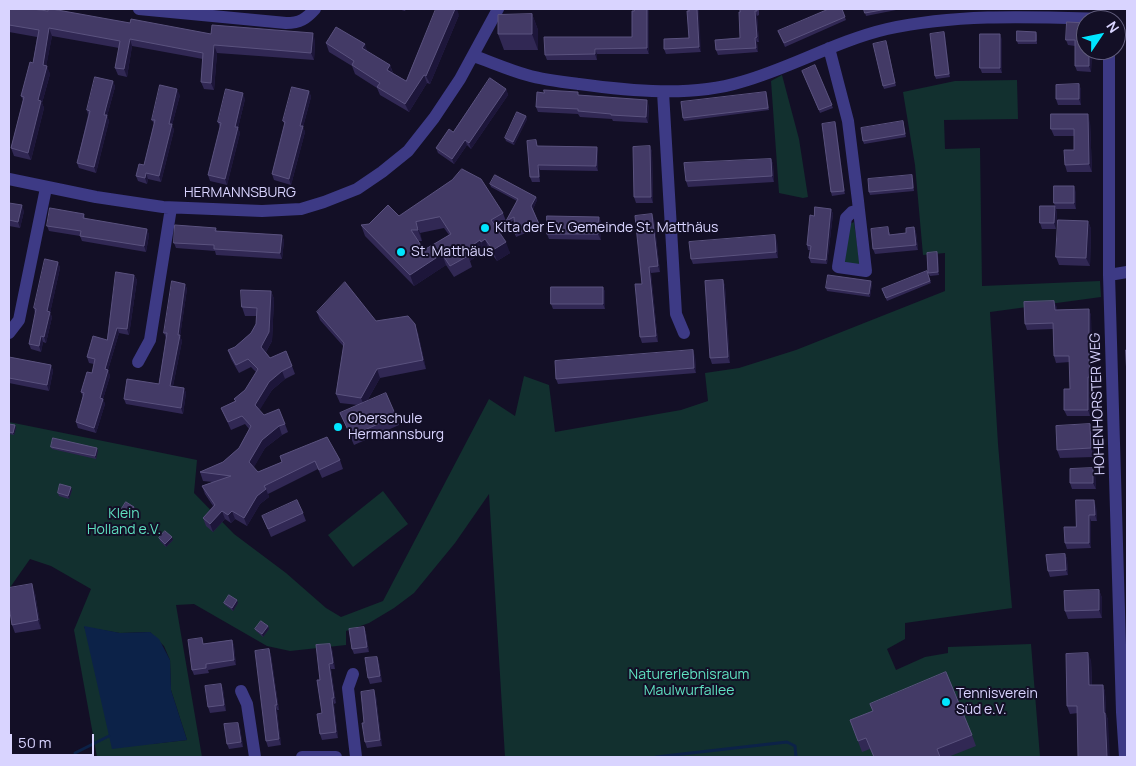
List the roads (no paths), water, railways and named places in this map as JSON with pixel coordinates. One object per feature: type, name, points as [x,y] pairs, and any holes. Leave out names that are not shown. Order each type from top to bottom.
[{"type":"street","points":[[139,9],[286,23],[298,23],[308,18],[315,9]]},
{"type":"street","name":"HERMANNSBURG","points":[[9,179],[110,200],[171,208],[246,211],[301,209],[324,202],[357,189],[408,151],[447,99],[474,56],[498,9]]},
{"type":"street","points":[[474,56],[547,80],[607,88],[663,92],[715,88],[740,83],[861,36],[944,14],[1015,17],[1076,16]]},
{"type":"street","points":[[829,48],[848,121],[859,210]]},
{"type":"street","name":"HOHENHORSTER WEG","points":[[1109,60],[1109,275],[1122,712],[1125,757]]},
{"type":"street","points":[[663,92],[676,314],[684,334]]},
{"type":"street","points":[[9,333],[19,320],[46,188]]},
{"type":"street","points":[[138,362],[150,340],[171,208]]},
{"type":"street","points":[[1109,275],[1127,272]]},
{"type":"street","points":[[353,674],[348,688],[356,757]]},
{"type":"street","points":[[241,691],[248,704],[255,757]]},
{"type":"street","points":[[302,757],[336,757]]},
{"type":"water","points":[[84,626],[120,633],[150,632],[159,639],[170,660],[171,690],[187,740],[112,749]]},
{"type":"waterway","points":[[75,753],[109,736]]},
{"type":"waterway","points":[[656,757],[787,742],[795,746],[796,757]]},
{"type":"place","name":"Kita der Ev. Gemeinde St. Matthäus","points":[[485,228]]},
{"type":"place","name":"St. Matthäus","points":[[401,252]]},
{"type":"place","name":"Oberschule Hermannsburg","points":[[338,427]]},
{"type":"place","name":"Tennisverein Süd e.V.","points":[[946,702]]},
{"type":"park label","name":"Klein Holland e.V.","points":[[124,522]]},
{"type":"park label","name":"Naturerlebnisraum Maulwurfallee","points":[[689,684]]}]
